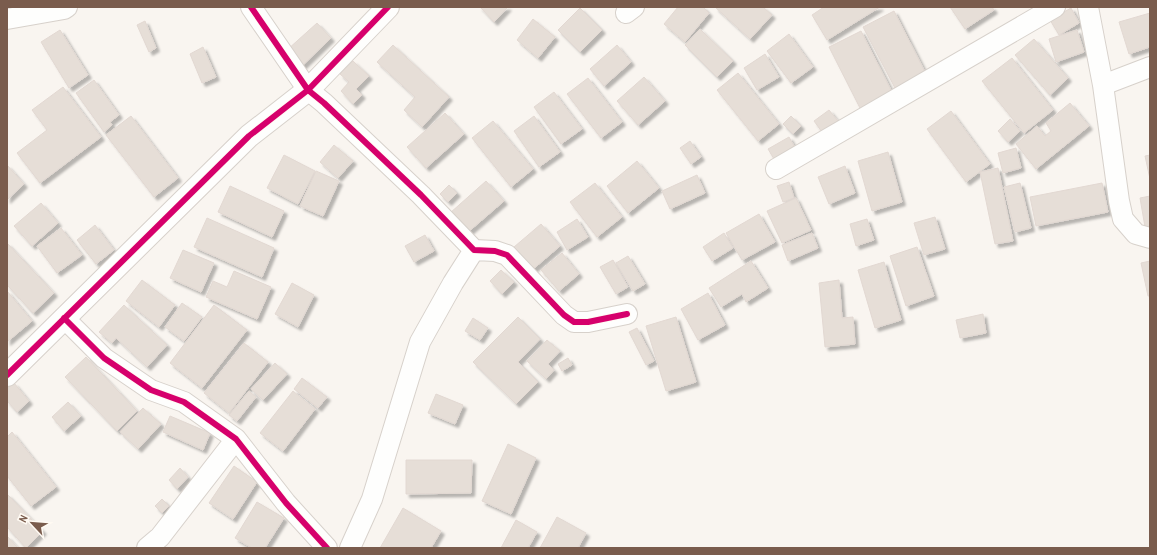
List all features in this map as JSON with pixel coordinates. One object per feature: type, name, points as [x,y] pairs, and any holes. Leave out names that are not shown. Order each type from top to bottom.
[{"type":"street","points":[[7,19],[64,9],[67,7]]},
{"type":"street","points":[[250,7],[308,90],[324,103],[415,190],[474,250],[495,251],[507,255],[564,315],[574,322],[588,322],[627,314]]},
{"type":"street","points":[[7,375],[249,136],[308,90],[388,7]]},
{"type":"street","points":[[776,169],[1055,7]]},
{"type":"street","points":[[1088,7],[1103,85],[1119,201],[1123,219],[1136,234],[1150,238]]},
{"type":"street","points":[[1103,85],[1150,67]]},
{"type":"street","points":[[350,548],[372,499],[420,342],[453,283],[474,250]]},
{"type":"street","points":[[64,318],[104,358],[151,390],[184,402],[236,438],[286,503],[327,548]]},
{"type":"street","points":[[147,548],[160,537],[236,438]]},
{"type":"building","points":[[480,7],[508,7],[494,22]]},
{"type":"building","points":[[678,7],[703,7],[709,13],[685,42],[664,24]]},
{"type":"building","points":[[715,7],[763,7],[772,15],[750,39]]},
{"type":"building","points":[[824,7],[880,7],[827,40],[812,15]]},
{"type":"building","points":[[950,7],[992,7],[994,10],[965,29]]},
{"type":"building","points":[[580,8],[602,30],[580,52],[558,30]]},
{"type":"building","points":[[1071,8],[1079,23],[1059,35],[1050,20]]},
{"type":"building","points":[[894,11],[925,72],[895,88],[863,27]]},
{"type":"building","points":[[1150,13],[1150,47],[1129,54],[1119,22]]},
{"type":"building","points":[[533,19],[555,37],[538,58],[517,40]]},
{"type":"building","points":[[145,21],[156,48],[149,52],[137,25]]},
{"type":"building","points":[[317,23],[331,38],[302,66],[287,50]]},
{"type":"building","points":[[700,29],[733,61],[717,77],[685,45]]},
{"type":"building","points":[[60,30],[88,75],[69,88],[41,42]]},
{"type":"building","points":[[1077,30],[1084,52],[1056,62],[1049,39]]},
{"type":"building","points":[[861,31],[893,94],[861,110],[829,47]]},
{"type":"building","points":[[789,34],[813,67],[791,83],[767,51]]},
{"type":"building","points":[[1034,39],[1068,78],[1050,95],[1015,55]]},
{"type":"building","points":[[393,45],[449,97],[422,127],[404,110],[415,97],[377,62]]},
{"type":"building","points":[[617,45],[631,62],[604,86],[590,69]]},
{"type":"building","points":[[203,47],[216,77],[202,83],[190,54]]},
{"type":"building","points":[[765,54],[779,77],[757,90],[744,68]]},
{"type":"building","points":[[1012,58],[1053,110],[1024,133],[982,81]]},
{"type":"building","points":[[353,61],[369,76],[356,89],[362,95],[353,104],[341,91],[349,82],[340,74]]},
{"type":"building","points":[[738,73],[779,124],[758,141],[717,90]]},
{"type":"building","points":[[644,77],[665,101],[638,125],[617,101]]},
{"type":"building","points":[[588,78],[622,122],[601,138],[567,94]]},
{"type":"building","points":[[94,80],[119,115],[110,122],[112,125],[104,132],[76,93]]},
{"type":"building","points":[[63,87],[101,137],[40,183],[17,153],[47,130],[32,110]]},
{"type":"building","points":[[554,92],[582,129],[561,144],[534,107]]},
{"type":"building","points":[[1070,103],[1089,126],[1036,169],[1016,144],[1037,126],[1045,136],[1051,131],[1046,123]]},
{"type":"building","points":[[829,110],[838,121],[822,132],[814,121]]},
{"type":"building","points":[[951,111],[990,164],[966,182],[927,129]]},
{"type":"building","points":[[445,113],[464,134],[426,168],[407,147]]},
{"type":"building","points":[[131,116],[178,178],[154,197],[106,135]]},
{"type":"building","points":[[534,116],[560,152],[539,167],[514,131]]},
{"type":"building","points":[[791,116],[801,126],[793,134],[783,124]]},
{"type":"building","points":[[1010,119],[1020,131],[1008,142],[998,131]]},
{"type":"building","points":[[493,121],[533,169],[511,187],[472,138]]},
{"type":"building","points":[[789,137],[794,146],[774,159],[768,149]]},
{"type":"building","points":[[690,141],[701,157],[691,164],[680,148]]},
{"type":"building","points":[[334,145],[353,161],[338,178],[320,162]]},
{"type":"building","points":[[1016,148],[1021,168],[1003,173],[998,153]]},
{"type":"building","points":[[888,152],[902,202],[872,211],[858,161]]},
{"type":"building","points":[[284,155],[315,171],[298,204],[267,188]]},
{"type":"building","points":[[1150,155],[1150,179],[1145,156]]},
{"type":"building","points":[[637,161],[659,188],[628,213],[607,186]]},
{"type":"building","points":[[7,165],[24,184],[7,200]]},
{"type":"building","points":[[845,166],[855,193],[829,204],[818,177]]},
{"type":"building","points":[[998,168],[1013,241],[995,244],[980,172]]},
{"type":"building","points":[[316,171],[339,181],[323,216],[300,206]]},
{"type":"building","points":[[697,175],[705,193],[670,209],[662,191]]},
{"type":"building","points":[[486,181],[504,201],[467,233],[450,213]]},
{"type":"building","points":[[789,182],[794,198],[783,202],[777,186]]},
{"type":"building","points":[[595,183],[622,217],[597,237],[570,202]]},
{"type":"building","points":[[1020,183],[1031,228],[1015,232],[1004,187]]},
{"type":"building","points":[[1102,183],[1108,212],[1036,226],[1030,197]]},
{"type":"building","points":[[449,185],[457,193],[448,202],[440,194]]},
{"type":"building","points":[[230,186],[284,211],[272,237],[218,212]]},
{"type":"building","points":[[1150,196],[1150,226],[1145,227],[1140,198]]},
{"type":"building","points":[[796,198],[811,230],[782,243],[767,211]]},
{"type":"building","points":[[41,203],[58,223],[32,246],[14,226]]},
{"type":"building","points":[[759,214],[775,242],[742,260],[726,233]]},
{"type":"building","points":[[935,217],[945,249],[924,255],[914,223]]},
{"type":"building","points":[[207,218],[274,248],[262,277],[194,247]]},
{"type":"building","points":[[577,219],[588,237],[567,250],[557,232]]},
{"type":"building","points":[[867,219],[874,240],[856,246],[850,224]]},
{"type":"building","points":[[541,224],[560,246],[532,270],[514,247]]},
{"type":"building","points":[[95,225],[114,250],[96,264],[77,240]]},
{"type":"building","points":[[61,228],[82,255],[57,273],[37,246]]},
{"type":"building","points":[[724,233],[733,248],[712,261],[703,247]]},
{"type":"building","points":[[812,233],[818,248],[788,261],[782,245]]},
{"type":"building","points":[[425,235],[434,251],[414,262],[405,246]]},
{"type":"building","points":[[7,243],[54,293],[33,313],[7,285]]},
{"type":"building","points":[[917,247],[934,296],[906,306],[890,256]]},
{"type":"building","points":[[183,250],[214,263],[201,292],[170,278]]},
{"type":"building","points":[[562,253],[579,274],[559,291],[541,270]]},
{"type":"building","points":[[628,256],[645,284],[633,291],[616,263]]},
{"type":"building","points":[[613,260],[628,287],[616,294],[600,267]]},
{"type":"building","points":[[751,261],[768,288],[746,302],[742,294],[721,307],[709,288]]},
{"type":"building","points":[[1150,261],[1150,296],[1148,296],[1141,263]]},
{"type":"building","points":[[884,262],[901,320],[875,328],[858,270]]},
{"type":"building","points":[[501,270],[514,282],[502,294],[490,281]]},
{"type":"building","points":[[234,271],[271,287],[257,319],[206,297],[213,281],[227,287]]},
{"type":"building","points":[[142,280],[175,305],[159,327],[126,301]]},
{"type":"building","points":[[839,280],[842,318],[853,317],[855,344],[825,347],[819,283]]},
{"type":"building","points":[[292,283],[314,295],[298,327],[275,314]]},
{"type":"building","points":[[7,291],[32,321],[7,342]]},
{"type":"building","points":[[708,293],[725,325],[698,340],[681,309]]},
{"type":"building","points":[[182,303],[202,317],[184,341],[165,327]]},
{"type":"building","points":[[124,305],[167,345],[147,367],[116,338],[112,343],[99,332]]},
{"type":"building","points":[[214,305],[247,330],[202,388],[170,363]]},
{"type":"building","points":[[983,314],[986,333],[960,338],[956,320]]},
{"type":"building","points":[[518,317],[540,339],[518,362],[538,382],[516,404],[473,362]]},
{"type":"building","points":[[676,317],[696,382],[666,391],[646,326]]},
{"type":"building","points":[[473,318],[488,328],[480,340],[465,331]]},
{"type":"building","points":[[637,328],[654,361],[646,365],[629,332]]},
{"type":"building","points":[[547,340],[560,351],[548,364],[554,370],[546,379],[527,361]]},
{"type":"building","points":[[244,343],[268,362],[229,413],[204,393]]},
{"type":"building","points":[[86,357],[137,411],[117,431],[65,377]]},
{"type":"building","points":[[568,358],[572,365],[562,371],[558,364]]},
{"type":"building","points":[[275,363],[287,374],[263,400],[251,389]]},
{"type":"building","points":[[302,378],[327,397],[318,408],[294,389]]},
{"type":"building","points":[[14,383],[29,401],[17,412],[7,401],[7,389]]},
{"type":"building","points":[[249,391],[256,397],[237,421],[229,415]]},
{"type":"building","points":[[293,391],[315,409],[283,451],[260,433]]},
{"type":"building","points":[[436,394],[463,405],[455,424],[428,413]]},
{"type":"building","points":[[68,402],[81,416],[64,431],[52,417]]},
{"type":"building","points":[[143,408],[161,424],[138,449],[120,432]]},
{"type":"building","points":[[170,416],[210,433],[203,450],[163,432]]},
{"type":"building","points":[[12,432],[56,487],[31,506],[7,476],[7,437]]},
{"type":"building","points":[[508,444],[536,458],[511,514],[482,501]]},
{"type":"building","points":[[406,460],[472,460],[471,493],[406,494]]},
{"type":"building","points":[[234,466],[257,482],[233,519],[209,503]]},
{"type":"building","points":[[180,468],[188,477],[177,489],[169,480]]},
{"type":"building","points":[[7,494],[43,531],[26,548],[7,527]]},
{"type":"building","points":[[162,499],[169,506],[162,513],[155,506]]},
{"type":"building","points":[[257,502],[284,518],[265,548],[252,548],[235,538]]},
{"type":"building","points":[[403,508],[441,531],[431,548],[380,548]]},
{"type":"building","points":[[557,517],[586,533],[578,548],[540,548]]},
{"type":"building","points":[[516,520],[537,532],[528,548],[501,548]]},
{"type":"building","points":[[7,536],[18,548],[7,548]]},
{"type":"cycle path","points":[[251,7],[308,90],[324,103],[421,195],[474,250],[495,251],[507,255],[564,315],[574,322],[588,322],[627,314]]},
{"type":"cycle path","points":[[7,375],[249,136],[308,90],[388,7]]},
{"type":"cycle path","points":[[64,318],[104,358],[151,390],[184,402],[236,439],[286,503],[327,548]]}]
